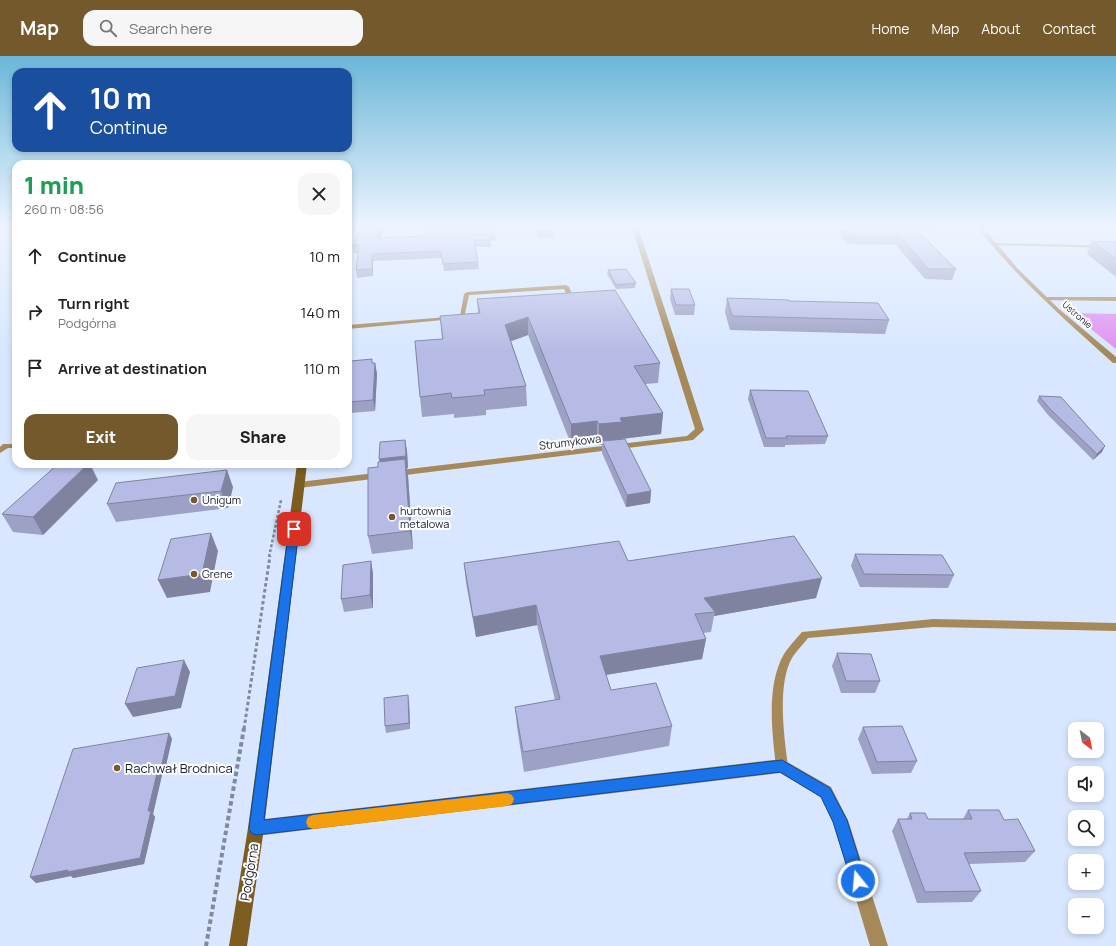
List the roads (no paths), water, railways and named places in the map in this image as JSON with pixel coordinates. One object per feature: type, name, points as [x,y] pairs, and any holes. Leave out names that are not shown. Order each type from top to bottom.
[{"type":"main road","name":"Podgórna","points":[[238,946],[256,828],[301,468]]},
{"type":"street","name":"Strumykowa","points":[[299,485],[690,438],[700,430],[648,269]]},
{"type":"street","name":"Ustronie","points":[[1015,269],[1046,299],[1116,361]]},
{"type":"street","points":[[256,828],[782,766],[826,792],[840,820],[878,946]]},
{"type":"lane","points":[[352,327],[462,317],[467,294],[566,287],[572,300]]},
{"type":"lane","points":[[1046,299],[1116,299]]},
{"type":"lane","points":[[0,451],[6,446],[12,446]]},
{"type":"lane","points":[[782,766],[776,720],[778,692],[787,659],[805,635],[933,623],[1116,626]]},
{"type":"place","name":"Unigum","points":[[194,500]]},
{"type":"place","name":"hurtownia metalowa","points":[[392,517]]},
{"type":"place","name":"Grene","points":[[194,574]]},
{"type":"place","name":"Rachwał Brodnica","points":[[117,768]]}]
